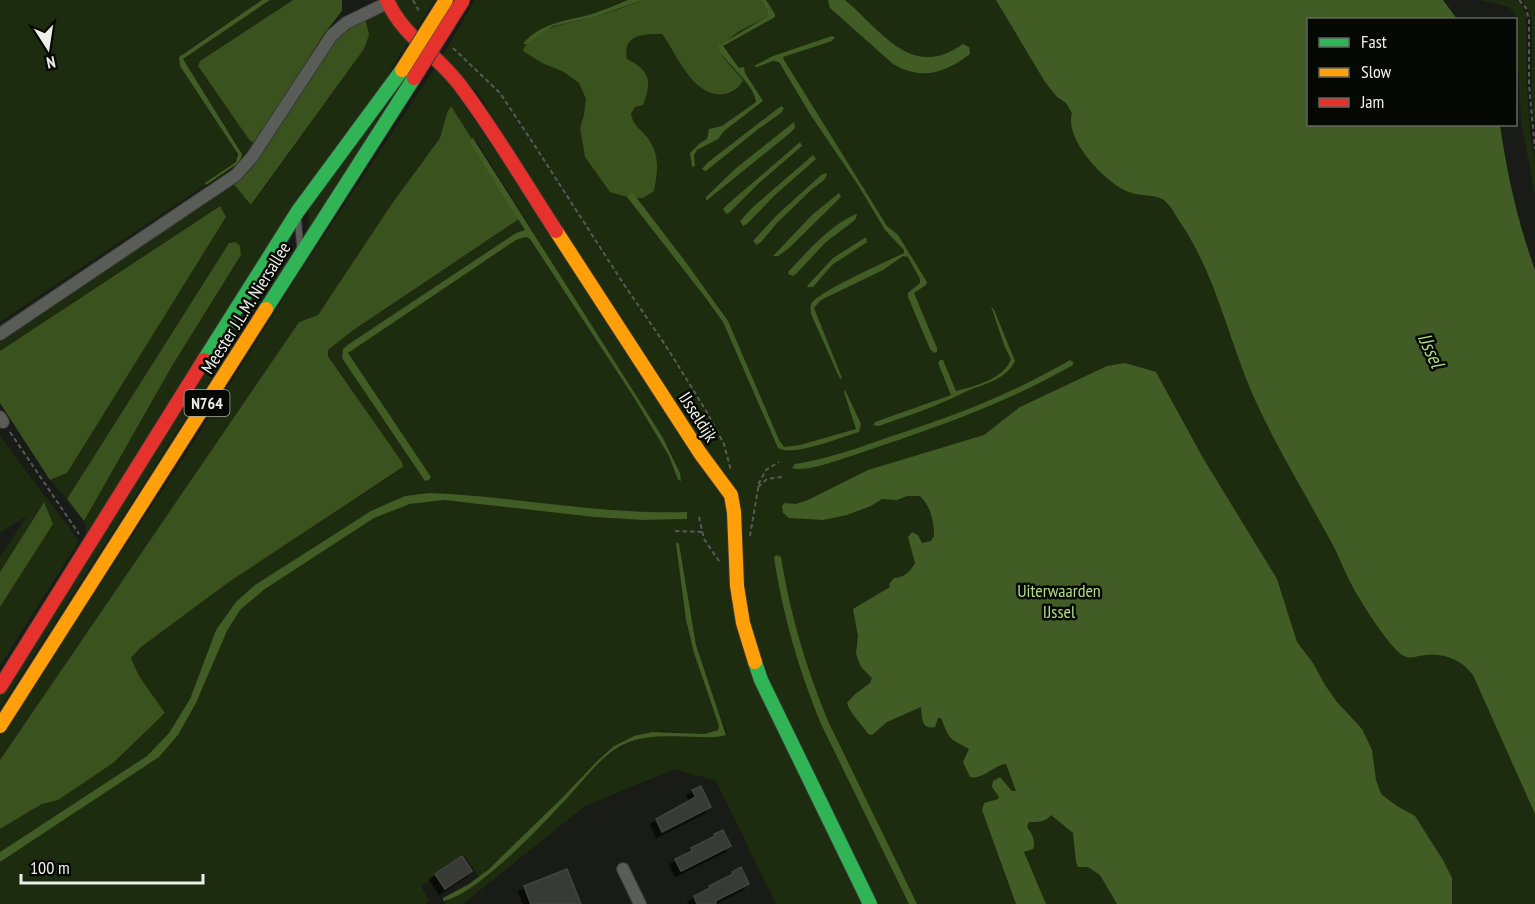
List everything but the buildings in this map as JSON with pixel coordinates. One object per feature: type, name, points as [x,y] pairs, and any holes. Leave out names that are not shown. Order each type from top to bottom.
[{"type":"street","name":"Meester J.L.M. Niersallee","points":[[0,687],[298,211],[402,70],[446,0]]},
{"type":"street","name":"Meester J.L.M. Niersallee","points":[[0,726],[463,0]]},
{"type":"street","points":[[0,334],[236,175],[252,157],[332,34],[346,23],[387,1]]},
{"type":"street","name":"IJsseldijk","points":[[387,1],[403,28],[445,68],[474,105],[700,453],[731,495],[741,614],[760,680],[870,904]]},
{"type":"street","points":[[623,869],[640,904]]},
{"type":"lane","points":[[298,211],[300,257]]},
{"type":"path","points":[[412,0],[425,19]]},
{"type":"path","points":[[1522,1],[1529,20],[1529,85],[1535,149]]},
{"type":"path","points":[[453,48],[500,93],[533,143],[705,409],[724,444],[731,472]]},
{"type":"path","points":[[2,420],[88,547]]},
{"type":"path","points":[[758,488],[767,479],[782,477]]},
{"type":"path","points":[[675,531],[702,531]]},
{"type":"green space","points":[[0,0],[262,0],[183,53],[179,62],[236,150],[237,160],[205,185],[0,322]]},
{"type":"green space","points":[[270,0],[293,0],[200,61],[198,66],[250,140],[255,143],[242,158],[241,151],[183,59]]},
{"type":"green space","points":[[390,0],[435,0],[413,34]]},
{"type":"green space","name":"Uiterwaarden IJssel","points":[[475,0],[1096,0],[1480,664],[1535,801],[1535,904],[1265,904],[1112,895],[1117,904],[875,904],[780,708],[745,610],[738,508],[606,301],[478,93],[441,58]]},
{"type":"green space","points":[[1480,0],[1515,0],[1521,3],[1526,14],[1527,85],[1530,132],[1535,161],[1535,196],[1521,120],[1518,19],[1509,7]]},
{"type":"green space","points":[[1522,0],[1535,0],[1535,130],[1531,91],[1532,23],[1529,11]]},
{"type":"green space","points":[[380,12],[387,13],[409,41],[389,72],[391,76],[87,537],[84,521],[172,366],[241,256],[240,246],[236,242],[229,243],[67,499],[50,480],[67,473],[226,217],[219,206],[0,351],[0,338],[232,182],[252,205],[364,49],[365,18]]},
{"type":"green space","points":[[437,65],[727,492],[738,616],[866,904],[776,904],[716,781],[675,769],[585,806],[463,904],[445,904],[444,901],[487,876],[552,814],[600,762],[615,750],[649,736],[724,736],[727,732],[715,704],[696,645],[678,542],[676,545],[686,620],[694,653],[719,726],[718,730],[706,734],[653,732],[632,737],[614,746],[598,759],[532,829],[479,877],[465,856],[421,886],[429,901],[426,904],[0,904],[0,862],[159,757],[178,735],[196,703],[227,631],[240,610],[265,589],[374,518],[410,504],[444,500],[594,517],[643,520],[687,519],[687,512],[662,513],[600,509],[494,498],[405,496],[255,585],[216,630],[190,699],[169,733],[147,756],[0,852],[0,829],[42,804],[58,800],[165,714],[139,676],[131,658],[141,647],[229,582],[403,468],[402,462],[328,355],[328,349],[519,219],[525,228],[523,231],[516,233],[349,344],[341,353],[349,356],[349,351],[516,240],[526,237],[530,239],[633,396],[669,456],[678,480],[681,480],[674,457],[663,438],[537,242],[531,228],[476,140],[472,139],[451,106],[440,138],[391,205],[318,315],[299,322],[0,760],[0,736],[181,462],[296,278]]},
{"type":"green space","points":[[407,73],[308,230],[309,205]]},
{"type":"green space","points":[[290,233],[289,257],[0,708],[0,690]]},
{"type":"green space","points":[[0,436],[79,541],[0,666],[0,607],[53,523],[42,504],[0,572],[0,557],[27,516],[0,533]]},
{"type":"shaded area","points":[[293,0],[342,0],[342,11],[324,34],[255,143],[250,141],[198,66],[200,61]]},
{"type":"shaded area","points":[[643,0],[760,0],[768,16],[738,32],[718,48],[743,80],[736,89],[725,94],[714,94],[704,90],[695,82],[662,34],[642,35],[631,40],[626,51],[627,59],[645,73],[648,90],[643,105],[635,107],[631,114],[635,124],[651,143],[657,163],[654,191],[643,198],[637,198],[633,194],[628,194],[627,197],[610,192],[585,157],[580,128],[586,99],[579,83],[564,72],[542,63],[523,51],[534,36],[543,31],[605,14]]},
{"type":"shaded area","points":[[365,18],[369,35],[364,49],[251,205],[232,182],[335,36]]},
{"type":"shaded area","points":[[451,106],[472,139],[469,142],[519,219],[352,331],[328,350],[328,356],[402,462],[403,467],[229,582],[141,647],[131,658],[139,676],[165,713],[113,763],[58,800],[42,804],[0,829],[0,760],[299,322],[318,315],[391,205],[440,138]]},
{"type":"shaded area","points":[[220,206],[226,217],[67,473],[50,480],[0,403],[0,351]]},
{"type":"shaded area","points":[[236,242],[240,246],[241,255],[172,366],[84,521],[67,499],[229,243]]},
{"type":"shaded area","points":[[44,502],[53,524],[0,607],[0,572]]},
{"type":"water","points":[[262,0],[270,0],[183,59],[242,154],[240,162],[206,185],[205,183],[236,162],[238,154],[180,66],[179,57]]},
{"type":"water","points":[[628,0],[643,0],[594,17],[553,26],[523,44],[546,27],[592,14]]},
{"type":"water","points":[[760,0],[766,0],[775,17],[723,46],[739,68],[744,67],[745,73],[763,101],[724,131],[718,139],[697,150],[694,155],[695,166],[692,167],[690,153],[707,139],[709,129],[722,126],[756,102],[751,89],[719,51],[718,46],[768,16]]},
{"type":"water","points":[[828,0],[845,0],[898,48],[913,55],[928,57],[945,54],[963,44],[969,47],[970,54],[942,70],[924,73],[904,69],[893,64],[830,8]]},
{"type":"water","name":"IJssel","points":[[996,0],[1443,0],[1456,18],[1307,18],[1307,126],[1500,126],[1514,198],[1535,270],[1535,814],[1473,675],[1464,665],[1446,656],[1407,657],[1398,652],[1359,598],[1333,544],[1261,412],[1243,372],[1203,262],[1172,210],[1164,200],[1129,192],[1098,170],[1088,159],[1074,135],[1071,123],[1072,113],[1066,103],[1057,97],[1045,82]]},
{"type":"water","points":[[832,36],[835,37],[832,41],[783,57],[784,60],[887,226],[898,235],[927,282],[914,293],[937,348],[937,352],[934,353],[930,349],[908,297],[908,293],[920,283],[920,279],[908,257],[903,256],[883,270],[821,300],[814,308],[842,378],[840,379],[811,314],[811,304],[826,292],[904,253],[904,250],[885,230],[779,62],[773,61],[754,66],[773,56]]},
{"type":"water","points":[[781,106],[784,108],[781,113],[706,171],[702,169],[707,163]]},
{"type":"water","points":[[794,122],[795,128],[790,133],[706,201],[706,197],[735,169]]},
{"type":"water","points":[[473,138],[663,438],[680,473],[681,481],[678,480],[669,456],[633,396],[530,239],[526,237],[516,240],[348,353],[431,477],[429,480],[425,481],[342,358],[343,349],[349,344],[516,233],[525,230],[469,142]]},
{"type":"water","points":[[800,142],[802,146],[726,214],[723,209],[729,203]]},
{"type":"water","points":[[813,155],[816,159],[743,226],[740,221],[752,208]]},
{"type":"water","points":[[826,173],[824,180],[777,223],[762,241],[757,245],[753,241],[777,215]]},
{"type":"water","points":[[633,193],[728,321],[784,447],[800,445],[856,429],[845,390],[861,424],[859,432],[806,448],[785,450],[778,448],[723,322],[627,197],[628,194]]},
{"type":"water","points":[[839,193],[841,197],[788,249],[778,256],[773,256],[812,215]]},
{"type":"water","points":[[856,214],[855,220],[826,242],[796,274],[793,276],[788,274],[820,239],[837,225]]},
{"type":"water","points":[[866,237],[867,242],[832,265],[813,287],[807,286],[833,258]]},
{"type":"water","points":[[991,306],[1015,361],[1011,368],[991,382],[941,403],[879,426],[873,425],[875,422],[951,395],[938,363],[940,360],[943,360],[956,391],[988,381],[1002,372],[1011,359]]},
{"type":"water","points":[[1070,360],[1073,365],[1048,379],[970,414],[827,464],[792,468],[795,464],[844,452],[961,412],[1027,383]]},
{"type":"water","points":[[1125,363],[1156,372],[1203,458],[1277,579],[1297,642],[1337,702],[1362,729],[1372,750],[1376,780],[1381,794],[1415,816],[1443,860],[1452,878],[1452,904],[1117,904],[1100,875],[1088,867],[1078,867],[1073,833],[1051,815],[1038,822],[1029,822],[1027,827],[1033,837],[1034,846],[1033,849],[1024,852],[1046,904],[1016,904],[982,810],[984,803],[998,799],[992,787],[993,781],[1000,777],[1012,791],[1016,791],[1006,764],[980,776],[970,777],[963,762],[969,749],[951,738],[941,718],[938,718],[935,727],[927,727],[922,719],[921,707],[887,722],[872,735],[868,734],[851,711],[847,703],[870,683],[872,678],[861,667],[856,654],[858,636],[853,609],[890,587],[889,584],[894,578],[904,575],[911,569],[915,563],[908,537],[912,532],[918,535],[922,543],[931,541],[934,536],[931,514],[920,496],[907,496],[897,500],[882,499],[847,515],[823,520],[789,518],[783,513],[782,506],[785,503],[796,504],[808,500],[868,470],[984,435],[1020,407],[1107,366]]},
{"type":"water","points":[[429,493],[622,511],[687,512],[687,519],[643,520],[594,517],[444,500],[410,504],[374,518],[265,589],[240,610],[227,631],[196,703],[178,735],[159,757],[0,862],[0,852],[147,756],[169,733],[190,699],[216,630],[236,602],[255,585],[371,511],[405,496]]},
{"type":"water","points":[[677,542],[696,645],[726,735],[720,737],[666,736],[634,740],[624,744],[596,766],[544,823],[491,872],[474,886],[443,901],[443,898],[469,884],[488,870],[614,746],[634,736],[652,732],[705,734],[718,730],[719,726],[694,653],[686,620]]},
{"type":"water","points":[[776,555],[781,557],[800,640],[828,721],[917,904],[909,904],[821,724],[787,622],[774,558]]},
{"type":"traffic: fast","points":[[204,360],[298,211],[402,70]]},
{"type":"traffic: fast","points":[[266,309],[414,78]]},
{"type":"traffic: fast","points":[[755,662],[761,680],[870,904]]},
{"type":"traffic: slow","points":[[402,70],[446,0]]},
{"type":"traffic: slow","points":[[556,231],[700,453],[731,495],[734,512],[737,586],[743,623],[755,662]]},
{"type":"traffic: slow","points":[[0,726],[266,309]]},
{"type":"traffic: jam","points":[[387,0],[401,24],[459,84],[497,138],[556,231]]},
{"type":"traffic: jam","points":[[414,78],[463,0]]},
{"type":"traffic: jam","points":[[0,687],[204,360]]}]
